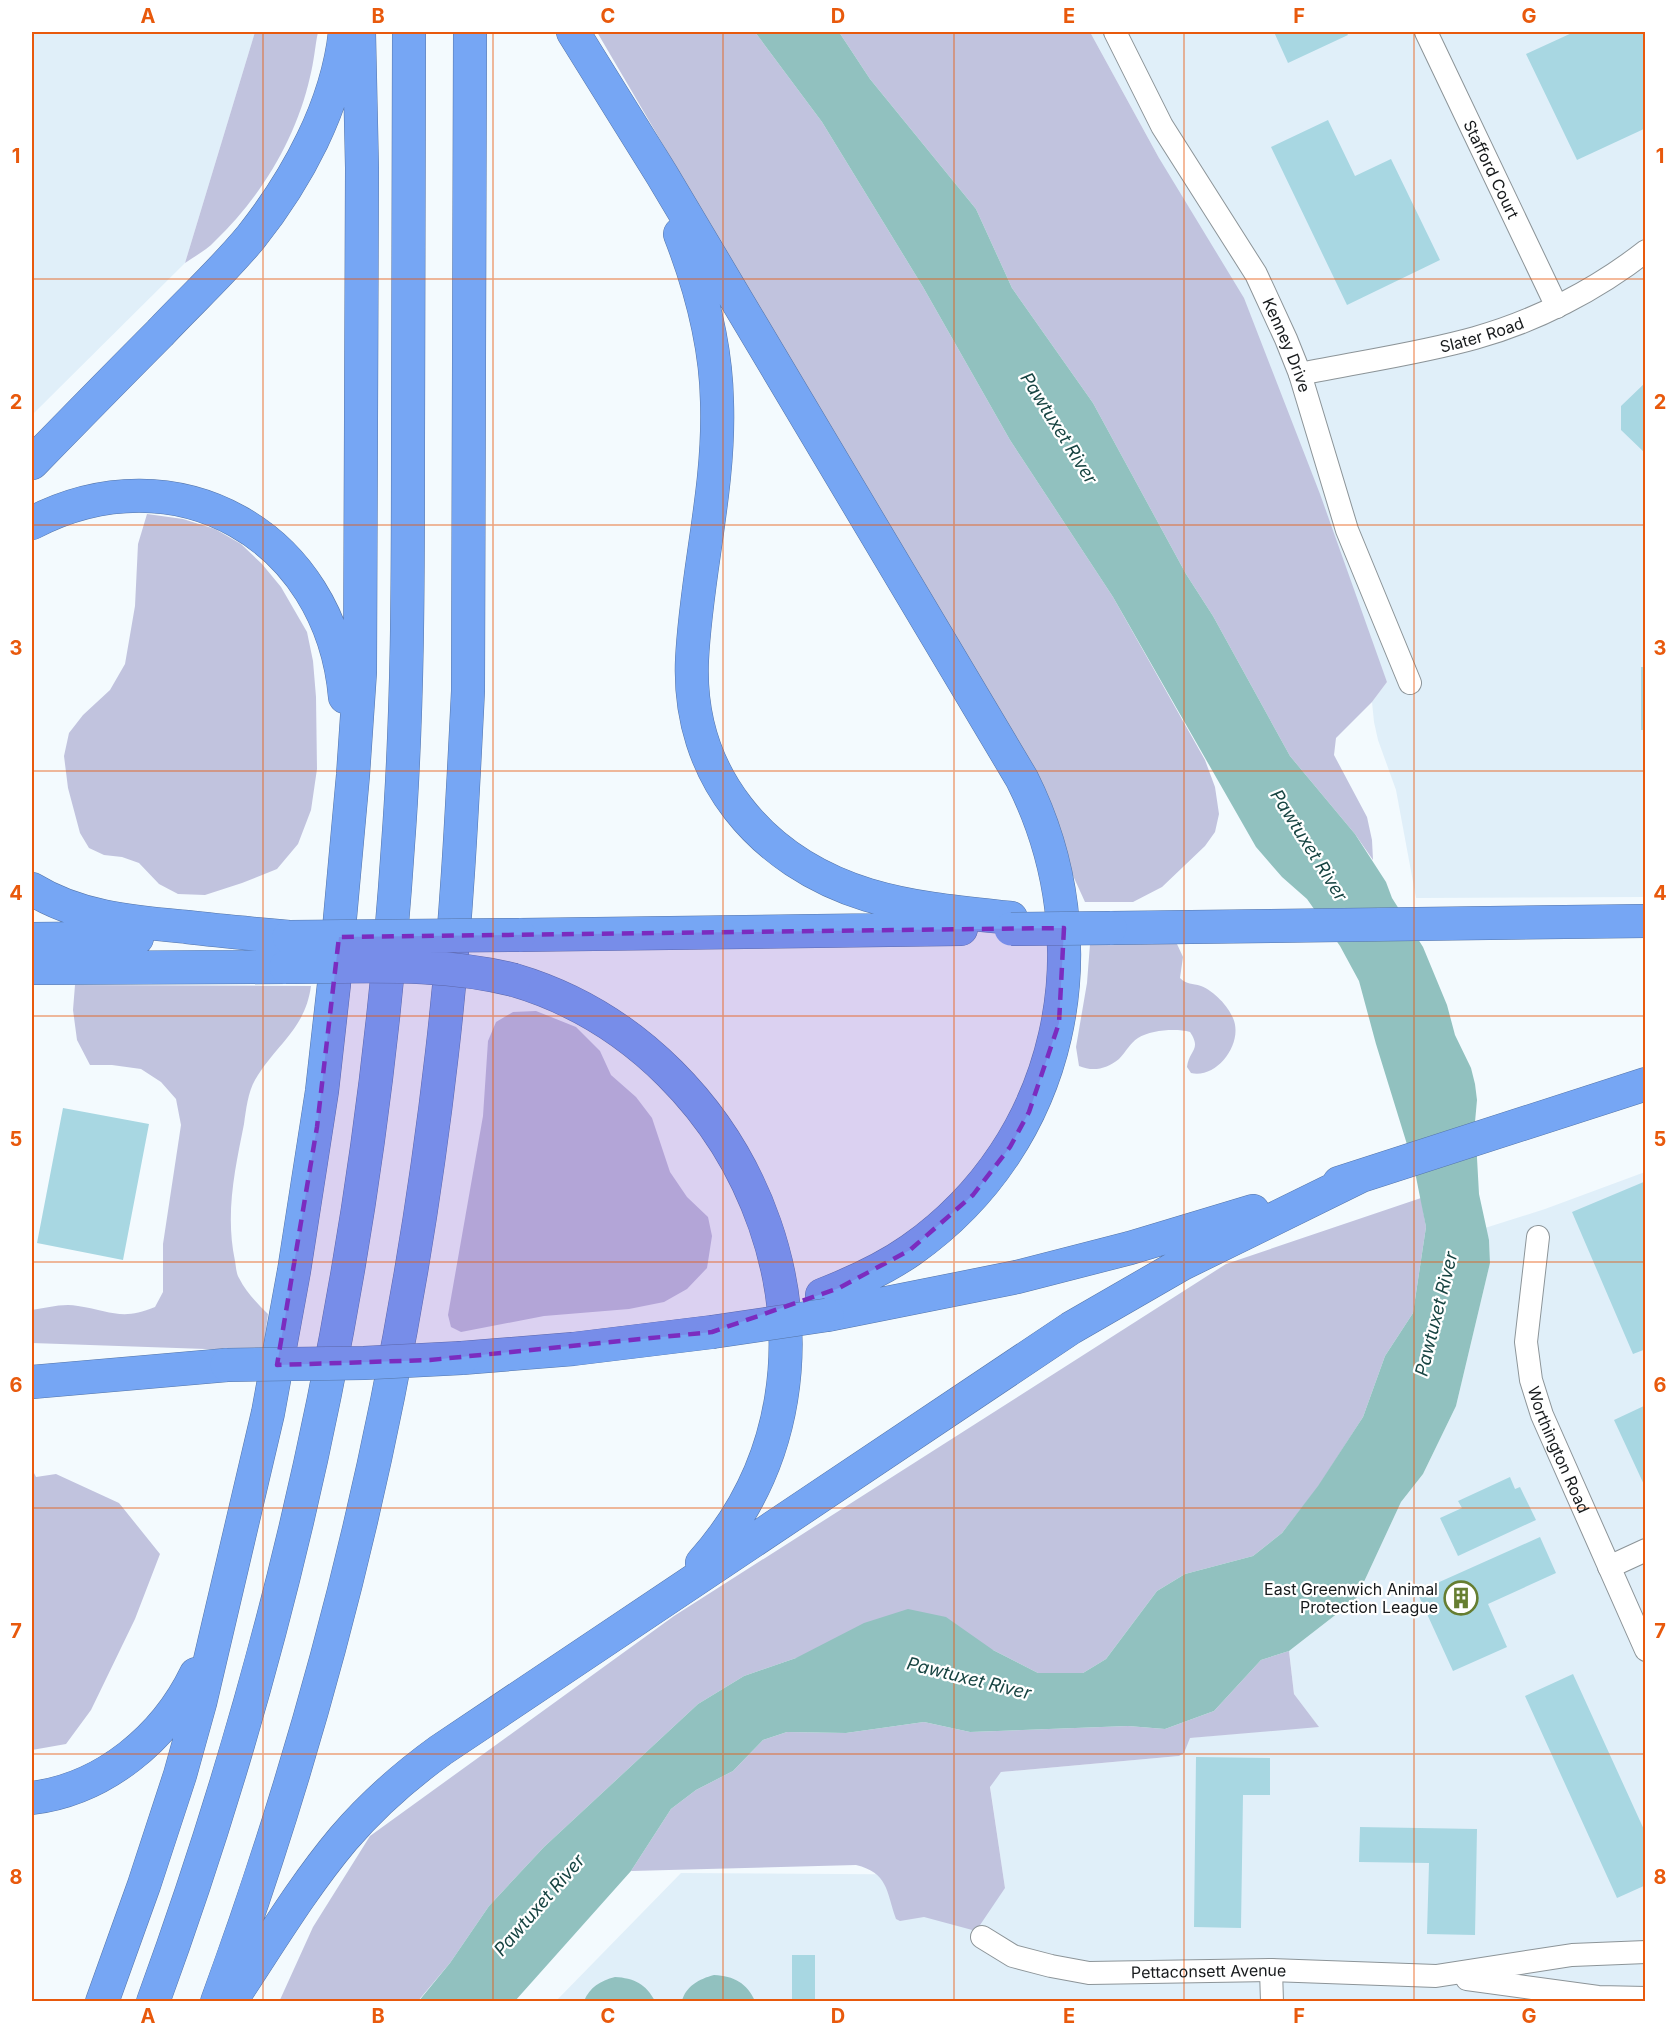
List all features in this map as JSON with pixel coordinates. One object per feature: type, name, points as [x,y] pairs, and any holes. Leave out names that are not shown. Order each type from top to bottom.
[{"type":"highway","points":[[32,463],[226,264],[272,210],[299,164],[324,114],[338,69],[345,32]]},
{"type":"highway","points":[[102,2001],[144,1885],[188,1749],[266,1422],[306,1201],[331,1020],[356,744],[361,636],[362,156],[359,32]]},
{"type":"highway","points":[[153,2001],[230,1771],[304,1495],[347,1274],[378,1068],[393,913],[406,707],[409,32]]},
{"type":"highway","points":[[217,2001],[251,1905],[300,1747],[351,1557],[397,1345],[436,1105],[453,946],[468,691],[470,32]]},
{"type":"highway","points":[[573,32],[662,175],[1022,780],[1045,832],[1059,887],[1064,926],[1065,965],[1059,1023],[1040,1086],[1010,1148],[973,1196],[926,1238],[824,1305]]},
{"type":"highway","points":[[606,87],[657,184],[681,236],[700,293],[712,347],[717,403],[716,448],[695,626],[692,678],[699,726],[714,771],[739,811],[762,836],[789,857],[817,874],[868,895],[925,909],[1011,923]]},
{"type":"highway","points":[[32,523],[69,507],[90,501],[113,497],[152,496],[195,504],[223,514],[249,527],[279,550],[301,576],[318,602],[339,658],[347,720],[346,842]]},
{"type":"highway","points":[[32,889],[67,907],[104,917],[288,952]]},
{"type":"highway","points":[[32,968],[519,935],[1011,923],[1110,928],[1646,921]]},
{"type":"highway","points":[[32,939],[288,952],[482,972],[514,980],[564,998],[608,1022],[639,1044],[678,1080],[711,1121],[738,1162],[758,1206],[775,1258],[784,1313],[784,1351],[781,1392],[768,1451],[746,1503],[727,1533],[690,1576],[655,1607]]},
{"type":"highway","points":[[32,1360],[227,1365],[364,1363],[462,1358],[573,1349],[712,1332],[824,1305],[959,1290],[1082,1261],[1165,1238],[1646,1084]]},
{"type":"highway","points":[[230,2001],[329,1857],[384,1796],[412,1771],[1024,1359],[1108,1305],[1182,1264],[1359,1177]]},
{"type":"highway","points":[[32,1382],[227,1365]]},
{"type":"highway","points":[[32,1798],[84,1784],[128,1758],[152,1738],[174,1712],[192,1681],[208,1646],[221,1608]]},
{"type":"street","name":"Kenney Drive","points":[[1115,32],[1162,126],[1256,274],[1300,374],[1347,530],[1410,683]]},
{"type":"street","name":"Stafford Court","points":[[1426,32],[1557,307]]},
{"type":"street","name":"Slater Road","points":[[1300,374],[1440,346],[1522,322],[1557,307],[1606,279],[1646,251]]},
{"type":"street","name":"Worthington Road","points":[[1538,1238],[1526,1342],[1531,1380],[1542,1415],[1646,1650]]},
{"type":"street","points":[[1608,1567],[1646,1550]]},
{"type":"street","name":"Pettaconsett Avenue","points":[[982,1937],[1013,1956],[1089,1973],[1271,1970],[1436,1976],[1572,1955],[1646,1952]]},
{"type":"street","points":[[1271,1970],[1272,2001]]},
{"type":"street","name":"Pettaconsett Avenue","points":[[1442,1975],[1598,1997],[1646,1998]]},
{"type":"highlighted area","points":[[1064,928],[1059,1023],[1029,1112],[1010,1147],[973,1195],[910,1250],[839,1288],[712,1332],[430,1360],[277,1365],[317,1127],[339,937]]},
{"type":"shaded area","points":[[32,32],[255,32],[185,263],[32,415]]},
{"type":"shaded area","points":[[255,32],[318,32],[304,100],[286,145],[262,186],[232,224],[212,244],[185,263]]},
{"type":"shaded area","points":[[597,32],[755,32],[822,122],[923,287],[1010,440],[1113,597],[1205,760],[1215,787],[1219,814],[1215,832],[1205,846],[1162,887],[1133,902],[1085,902],[1065,858],[675,165]]},
{"type":"shaded area","points":[[839,32],[1090,32],[1159,158],[1244,298],[1320,494],[1387,682],[1372,702],[1336,738],[1334,755],[1367,817],[1373,860],[1355,834],[1290,756],[1213,616],[1186,574],[1093,403],[1012,288],[976,209],[870,79]]},
{"type":"shaded area","points":[[1090,32],[1645,32],[1645,897],[1416,898],[1396,790],[1374,722],[1372,702],[1387,682],[1159,158]]},
{"type":"shaded area","points":[[147,514],[183,519],[215,529],[241,544],[281,587],[307,632],[313,661],[317,769],[311,810],[298,844],[277,869],[205,895],[178,894],[159,884],[139,863],[122,857],[104,855],[89,848],[80,833],[68,788],[64,756],[69,733],[83,715],[110,690],[125,664],[135,606],[138,544]]},
{"type":"shaded area","points":[[1168,942],[1177,944],[1183,957],[1180,978],[1211,991],[1231,1013],[1235,1038],[1226,1057],[1210,1070],[1191,1073],[1187,1067],[1195,1047],[1193,1038],[1190,1032],[1171,1030],[1150,1033],[1138,1038],[1119,1059],[1105,1067],[1089,1069],[1079,1066],[1076,1047],[1087,983],[1090,944]]},
{"type":"shaded area","points":[[75,985],[311,986],[308,1001],[296,1026],[263,1067],[253,1085],[235,1175],[231,1226],[236,1270],[245,1288],[268,1314],[263,1351],[32,1343],[32,1310],[72,1305],[116,1314],[134,1313],[155,1307],[163,1292],[163,1244],[181,1125],[176,1099],[161,1082],[141,1069],[90,1065],[77,1040],[73,1010]]},
{"type":"shaded area","points":[[536,1011],[576,1027],[600,1051],[611,1075],[636,1097],[652,1118],[670,1172],[687,1197],[708,1217],[712,1236],[707,1268],[687,1289],[664,1302],[629,1309],[544,1316],[461,1332],[451,1327],[448,1315],[483,1116],[488,1041],[496,1022],[513,1012]]},
{"type":"shaded area","points":[[1645,1172],[1645,2001],[555,2002],[681,1873],[990,1875],[1005,1888],[990,1786],[1001,1772],[1179,1756],[1184,1753],[1189,1738],[1318,1726],[1294,1694],[1289,1651],[1356,1599],[1401,1502],[1423,1474],[1456,1406],[1490,1263],[1489,1240],[1485,1228],[1545,1209]]},
{"type":"shaded area","points":[[1421,1198],[1426,1227],[1413,1313],[1385,1356],[1363,1417],[1318,1487],[1282,1533],[1253,1556],[1185,1574],[1157,1591],[1106,1659],[1083,1673],[1038,1673],[993,1650],[796,1658],[744,1676],[698,1704],[544,1847],[489,1906],[450,1963],[418,2001],[279,2002],[313,1927],[370,1836],[674,1616],[1226,1264]]},
{"type":"shaded area","points":[[32,1469],[36,1477],[56,1474],[119,1503],[160,1554],[135,1619],[91,1710],[66,1744],[32,1750]]},
{"type":"shaded area","points":[[1289,1651],[1294,1694],[1319,1727],[1190,1738],[1184,1753],[1179,1756],[1001,1772],[990,1787],[1005,1888],[976,1931],[924,1917],[900,1921],[896,1919],[880,1878],[866,1868],[856,1865],[631,1871],[671,1809],[696,1790],[733,1771],[763,1740],[787,1732],[846,1733],[924,1722],[970,1732],[1128,1726],[1165,1729],[1214,1711],[1261,1660]]},
{"type":"water","name":"Pawtuxet River","points":[[755,32],[839,32],[870,79],[976,209],[1012,288],[1093,403],[1186,574],[1213,616],[1290,756],[1355,834],[1386,882],[1392,898],[1423,947],[1447,1005],[1455,1035],[1471,1068],[1477,1100],[1475,1122],[1479,1194],[1489,1240],[1490,1263],[1456,1406],[1423,1474],[1401,1502],[1356,1599],[1289,1651],[1261,1660],[1214,1711],[1165,1729],[1128,1726],[970,1732],[924,1722],[846,1733],[787,1732],[763,1740],[733,1771],[696,1790],[671,1809],[631,1871],[515,2001],[418,2002],[450,1963],[489,1906],[544,1847],[698,1704],[744,1676],[796,1658],[864,1623],[908,1609],[946,1617],[993,1650],[1038,1673],[1083,1673],[1106,1659],[1157,1591],[1185,1574],[1253,1556],[1282,1533],[1318,1486],[1363,1417],[1385,1356],[1413,1313],[1426,1227],[1414,1167],[1359,981],[1340,946],[1307,899],[1282,877],[1256,847],[1113,597],[1010,440],[923,287],[822,122]]},
{"type":"water","points":[[714,1975],[734,1979],[744,1985],[755,2001],[682,2001],[694,1984]]},
{"type":"water","points":[[615,1977],[639,1983],[648,1990],[655,2001],[584,2001],[596,1985]]},
{"type":"building","points":[[1274,32],[1346,32],[1348,35],[1288,63]]},
{"type":"building","points":[[1574,32],[1646,32],[1646,128],[1577,160],[1526,54]]},
{"type":"building","points":[[1328,120],[1355,176],[1391,159],[1440,260],[1347,305],[1271,147]]},
{"type":"building","points":[[1646,382],[1646,454],[1621,430],[1621,406]]},
{"type":"building","points":[[1641,667],[1646,667],[1646,730],[1641,730]]},
{"type":"building","points":[[63,1108],[149,1124],[123,1260],[37,1243]]},
{"type":"building","points":[[1646,1181],[1646,1349],[1633,1354],[1572,1212]]},
{"type":"building","points":[[1646,1405],[1646,1489],[1614,1420]]},
{"type":"building","points":[[1510,1477],[1515,1489],[1520,1487],[1536,1520],[1458,1556],[1440,1518],[1462,1508],[1458,1501]]},
{"type":"building","name":"East Greenwich Animal Protection League","points":[[1540,1537],[1556,1573],[1488,1604],[1507,1647],[1453,1671],[1417,1592]]},
{"type":"building","points":[[1573,1674],[1646,1834],[1646,1885],[1617,1898],[1525,1696]]},
{"type":"building","points":[[1196,1757],[1270,1758],[1270,1795],[1243,1795],[1241,1928],[1194,1927]]},
{"type":"building","points":[[1360,1827],[1477,1829],[1475,1935],[1427,1934],[1429,1863],[1359,1862]]},
{"type":"building","points":[[792,1955],[815,1955],[815,2002],[792,2002]]},
{"type":"place","name":"East Greenwich Animal Protection League","points":[[1461,1598]]}]
